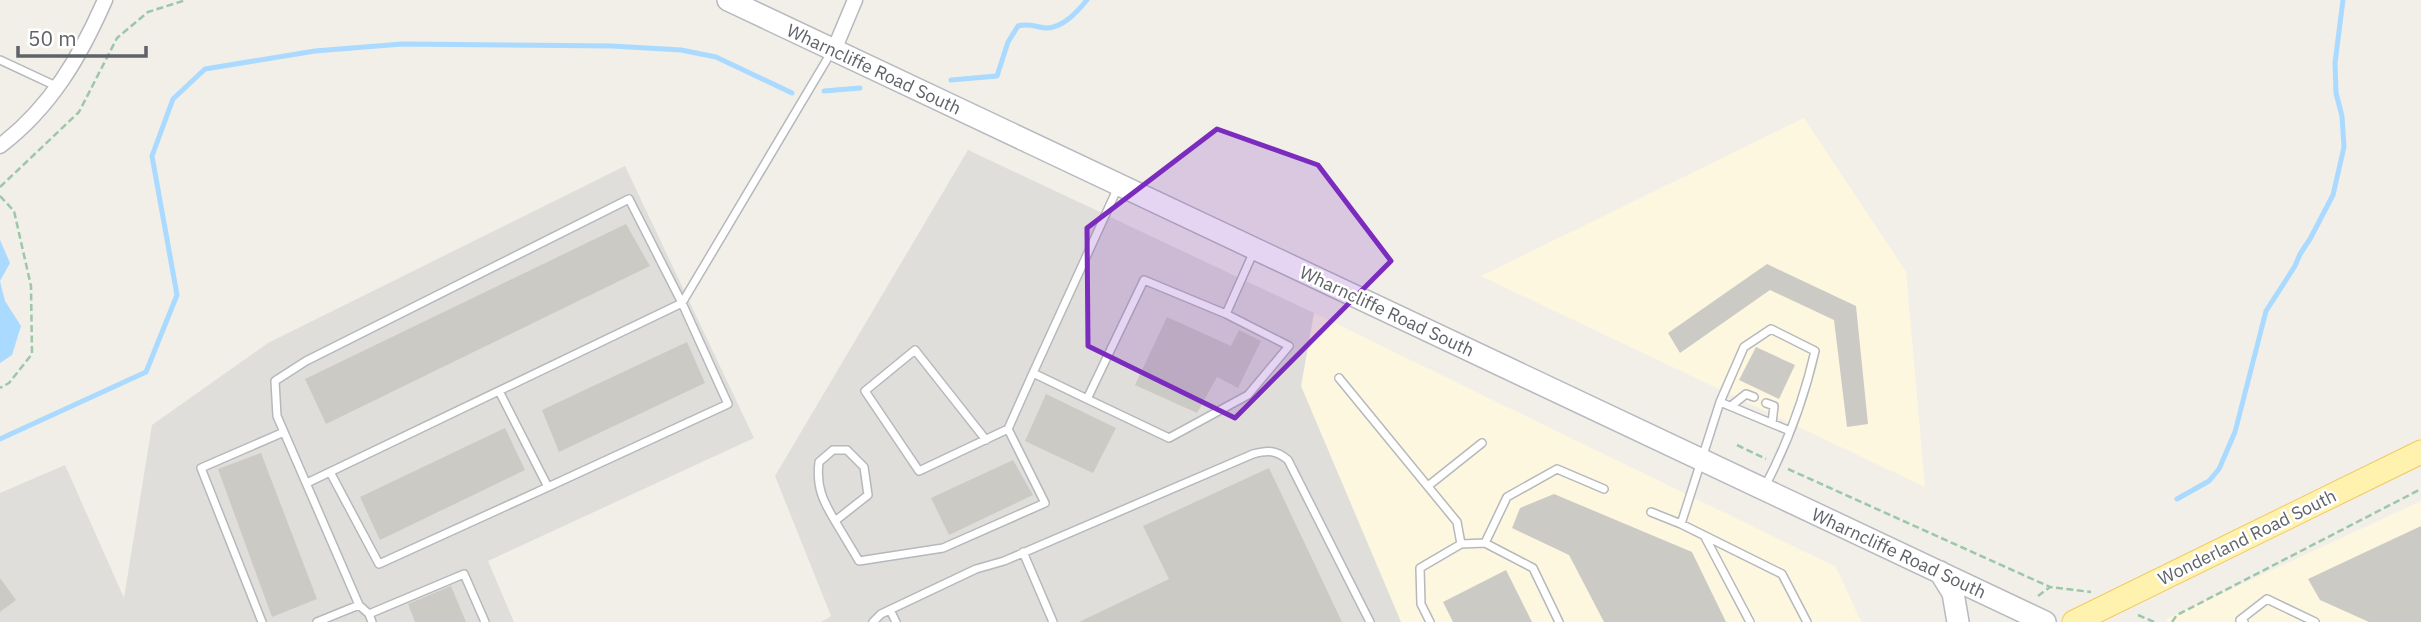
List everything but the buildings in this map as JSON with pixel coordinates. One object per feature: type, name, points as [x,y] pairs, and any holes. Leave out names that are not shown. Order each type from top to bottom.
[{"type":"main road","name":"Wharncliffe Road South","points":[[728,0],[2045,622]]},
{"type":"main road","name":"Wonderland Road South","points":[[2074,622],[2421,452]]},
{"type":"main road","points":[[1940,572],[1952,593],[1958,622]]},
{"type":"street","points":[[0,146],[36,114],[59,87],[87,41],[105,0]]},
{"type":"street","points":[[834,50],[855,0]]},
{"type":"lane","points":[[307,483],[682,303],[834,50]]},
{"type":"lane","points":[[0,60],[59,87]]},
{"type":"lane","points":[[985,440],[915,350],[865,391],[919,471],[985,440],[1008,429],[1119,185]]},
{"type":"lane","points":[[330,472],[379,564],[728,404],[682,303],[629,199],[275,381],[277,416],[359,605],[370,618],[464,573],[485,622]]},
{"type":"lane","points":[[1226,314],[1255,249]]},
{"type":"lane","points":[[1033,373],[1087,399],[1169,438],[1248,395],[1289,346],[1226,314],[1144,280],[1087,399]]},
{"type":"lane","points":[[1681,524],[1720,402],[1744,347],[1771,329],[1815,351],[1808,384],[1777,463],[1763,489]]},
{"type":"lane","points":[[1339,378],[1457,522],[1461,544]]},
{"type":"lane","points":[[499,391],[548,486]]},
{"type":"lane","points":[[1731,406],[1746,394],[1754,397]]},
{"type":"lane","points":[[1720,402],[1790,430]]},
{"type":"lane","points":[[1766,402],[1774,406],[1772,423]]},
{"type":"lane","points":[[835,522],[868,495],[863,467],[847,450],[833,450],[819,462],[817,479],[824,503],[835,522],[859,561],[943,548],[1045,503],[1008,429]]},
{"type":"lane","points":[[262,622],[201,468],[284,432]]},
{"type":"lane","points":[[1428,486],[1482,443]]},
{"type":"lane","points":[[873,622],[890,610],[976,569],[1023,552],[1253,454],[1269,450],[1279,452],[1288,460],[1370,622]]},
{"type":"lane","points":[[1485,543],[1507,497],[1557,469],[1604,489]]},
{"type":"lane","points":[[1651,512],[1782,574],[1807,622]]},
{"type":"lane","points":[[1705,537],[1750,622]]},
{"type":"lane","points":[[1430,622],[1421,604],[1420,568],[1461,544],[1485,543],[1533,568],[1559,622]]},
{"type":"lane","points":[[1023,552],[1053,622]]},
{"type":"lane","points":[[2244,622],[2240,620],[2266,599],[2315,622]]},
{"type":"lane","points":[[317,622],[359,605]]},
{"type":"lane","points":[[890,610],[896,622]]},
{"type":"path","points":[[0,187],[79,112],[117,38],[148,12],[186,0]]},
{"type":"path","points":[[0,196],[14,211],[32,286],[32,354],[9,383],[0,388]]},
{"type":"path","points":[[1737,445],[2050,587]]},
{"type":"path","points":[[2172,622],[2177,615],[2421,489]]},
{"type":"highlighted area","points":[[1217,129],[1318,165],[1391,261],[1235,418],[1088,346],[1087,228]]},
{"type":"shaded area","points":[[1804,118],[1906,272],[1925,487],[1481,276]]},
{"type":"shaded area","points":[[968,150],[1314,313],[1301,386],[1401,622],[821,622],[831,616],[775,476]]},
{"type":"shaded area","points":[[625,166],[754,438],[488,561],[514,622],[0,622],[0,493],[65,465],[124,598],[152,425],[268,343]]},
{"type":"shaded area","points":[[1314,313],[1836,567],[1861,622],[1401,622],[1301,386]]},
{"type":"shaded area","points":[[2421,501],[2421,622],[2165,620]]},
{"type":"water","points":[[0,240],[10,263],[0,281]]},
{"type":"water","points":[[0,281],[5,301],[21,326],[12,355],[0,363]]},
{"type":"waterway","points":[[951,80],[997,76],[1008,42],[1018,26],[1046,28],[1058,25],[1074,14],[1087,0]]},
{"type":"waterway","points":[[2177,499],[2209,481],[2219,469],[2235,432],[2266,311],[2295,266],[2333,195],[2344,147],[2342,116],[2336,93],[2335,63],[2343,0]]},
{"type":"waterway","points":[[0,439],[146,372],[177,295],[152,156],[173,99],[205,69],[315,51],[402,44],[612,46],[681,50],[716,57],[792,93]]},
{"type":"waterway","points":[[824,91],[860,88]]}]
